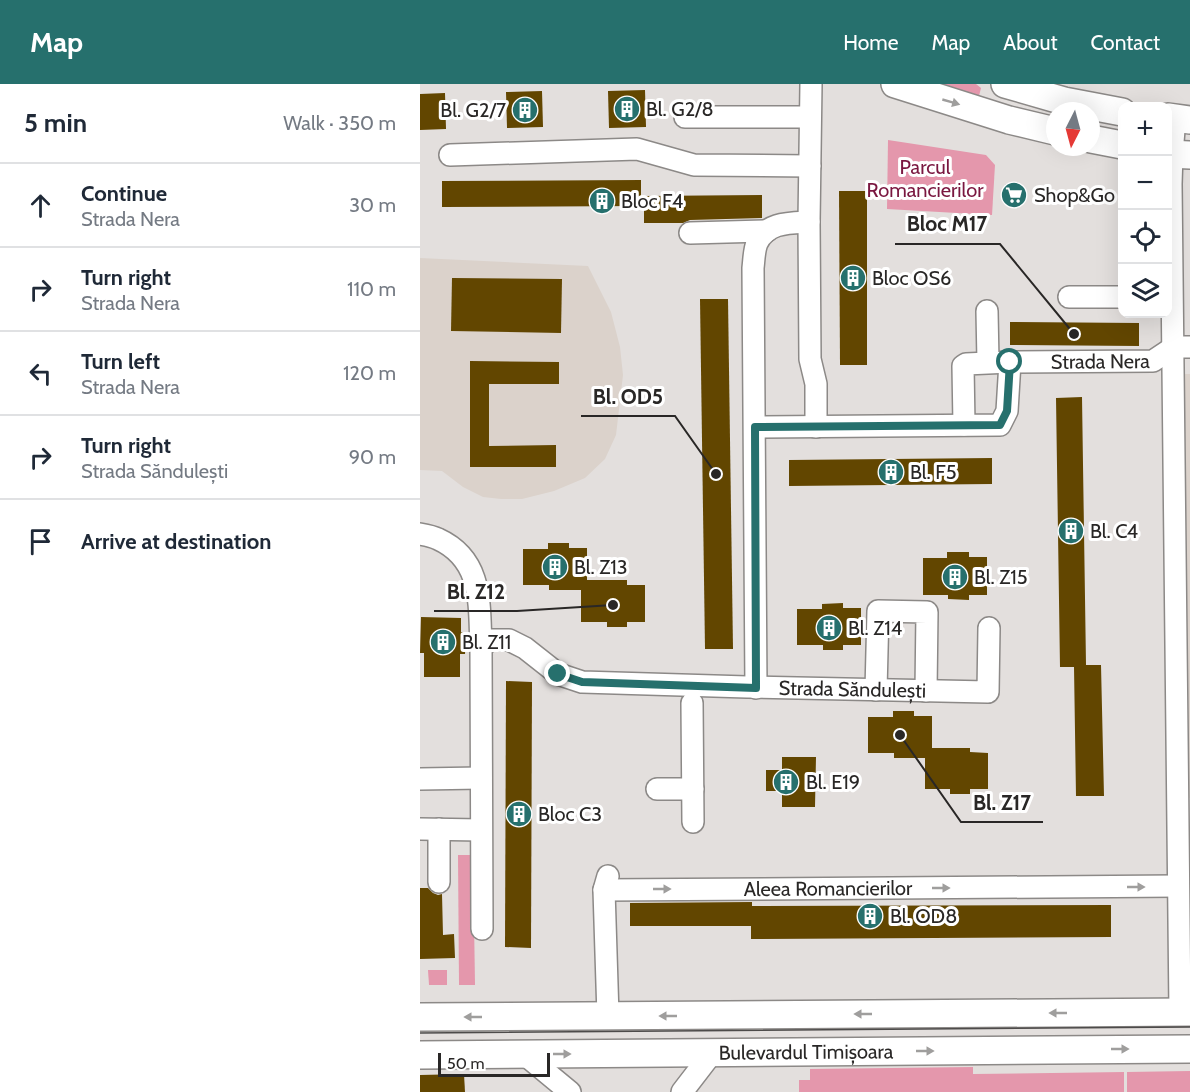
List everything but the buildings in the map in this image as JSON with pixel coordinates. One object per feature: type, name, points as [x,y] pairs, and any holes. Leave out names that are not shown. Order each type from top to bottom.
[{"type":"main road","points":[[895,84],[1046,129]]},
{"type":"main road","points":[[978,110],[989,100],[992,92],[990,84]]},
{"type":"main road","points":[[1005,84],[1064,101],[1118,111]]},
{"type":"main road","points":[[1100,141],[1118,144]]},
{"type":"main road","points":[[1185,1012],[1185,1049]]},
{"type":"main road","name":"Bulevardul Timișoara","points":[[420,1017],[1185,1012]]},
{"type":"main road","points":[[795,1015],[796,1052]]},
{"type":"main road","name":"Bulevardul Timișoara","points":[[420,1055],[1185,1049]]},
{"type":"street","points":[[811,84],[810,359],[816,384],[816,427]]},
{"type":"street","points":[[685,117],[810,117]]},
{"type":"street","points":[[1171,264],[1177,118]]},
{"type":"street","points":[[450,155],[637,149],[694,165],[810,166]]},
{"type":"street","points":[[756,688],[754,252],[757,242],[775,225],[809,222]]},
{"type":"street","points":[[690,233],[767,231]]},
{"type":"street","points":[[1069,297],[1118,297]]},
{"type":"street","points":[[1172,305],[1182,347],[1184,804],[1178,886],[1185,1012]]},
{"type":"street","points":[[987,311],[988,362]]},
{"type":"street","name":"Strada Nera","points":[[963,425],[963,366],[966,364],[1154,361],[1182,347]]},
{"type":"street","points":[[755,427],[1000,425],[1007,411],[1010,362]]},
{"type":"street","points":[[420,534],[438,539],[457,552],[472,571],[479,596],[482,929]]},
{"type":"street","points":[[876,690],[878,611],[907,611],[927,612],[926,691]]},
{"type":"street","name":"Strada Săndulești","points":[[481,648],[489,640],[509,640],[525,648],[558,674],[582,682],[988,692],[989,628]]},
{"type":"street","points":[[692,703],[693,822]]},
{"type":"street","points":[[420,779],[481,778]]},
{"type":"street","points":[[657,789],[693,789]]},
{"type":"street","points":[[439,882],[429,829],[481,830]]},
{"type":"street","name":"Aleea Romancierilor","points":[[608,1016],[606,883],[1178,886]]},
{"type":"street","points":[[682,1092],[712,1053]]},
{"type":"street","points":[[524,1054],[570,1092]]},
{"type":"shaded area","points":[[420,258],[588,266],[611,312],[620,347],[623,375],[616,435],[605,459],[585,478],[554,491],[522,499],[501,499],[483,497],[463,487],[442,471],[420,470]]},
{"type":"shaded area","points":[[1185,374],[1190,374],[1190,798],[1184,798]]},
{"type":"green space","points":[[925,84],[976,84],[981,88],[979,96]]},
{"type":"green space","name":"Parcul Romancierilor","points":[[888,140],[986,155],[995,165],[992,215],[887,209]]},
{"type":"green space","points":[[458,855],[473,855],[475,985],[459,985]]},
{"type":"green space","points":[[428,970],[447,970],[447,985],[429,985]]},
{"type":"green space","points":[[973,1067],[973,1074],[1124,1072],[1124,1092],[799,1092],[799,1080],[810,1080],[810,1069]]},
{"type":"green space","points":[[1190,1071],[1190,1092],[1127,1092],[1127,1072]]},
{"type":"tram line","points":[[420,1033],[1190,1027]]},
{"type":"place","name":"Bl. G2/8","points":[[627,109]]},
{"type":"place","name":"Bl. G2/7","points":[[525,110]]},
{"type":"place","name":"Shop&Go","points":[[1014,195]]},
{"type":"place","name":"Bloc F4","points":[[602,201]]},
{"type":"place","name":"Bloc OS6","points":[[853,278]]},
{"type":"place","name":"Bloc M17","points":[[1074,334]]},
{"type":"place","name":"Bl. F5","points":[[891,472]]},
{"type":"place","name":"Bl. OD5","points":[[716,474]]},
{"type":"place","name":"Bl. C4","points":[[1071,531]]},
{"type":"place","name":"Bl. Z13","points":[[555,567]]},
{"type":"place","name":"Bl. Z15","points":[[955,577]]},
{"type":"place","name":"Bl. Z12","points":[[613,605]]},
{"type":"place","name":"Bl. Z14","points":[[829,628]]},
{"type":"place","name":"Bl. Z11","points":[[443,642]]},
{"type":"place","name":"Bl. Z17","points":[[900,735]]},
{"type":"place","name":"Bl. E19","points":[[786,782]]},
{"type":"place","name":"Bloc C3","points":[[519,814]]},
{"type":"place","name":"Bl. OD8","points":[[870,916]]},
{"type":"route","points":[[558,674],[582,682],[756,688],[755,427],[1000,425],[1007,411],[1010,362]]}]
